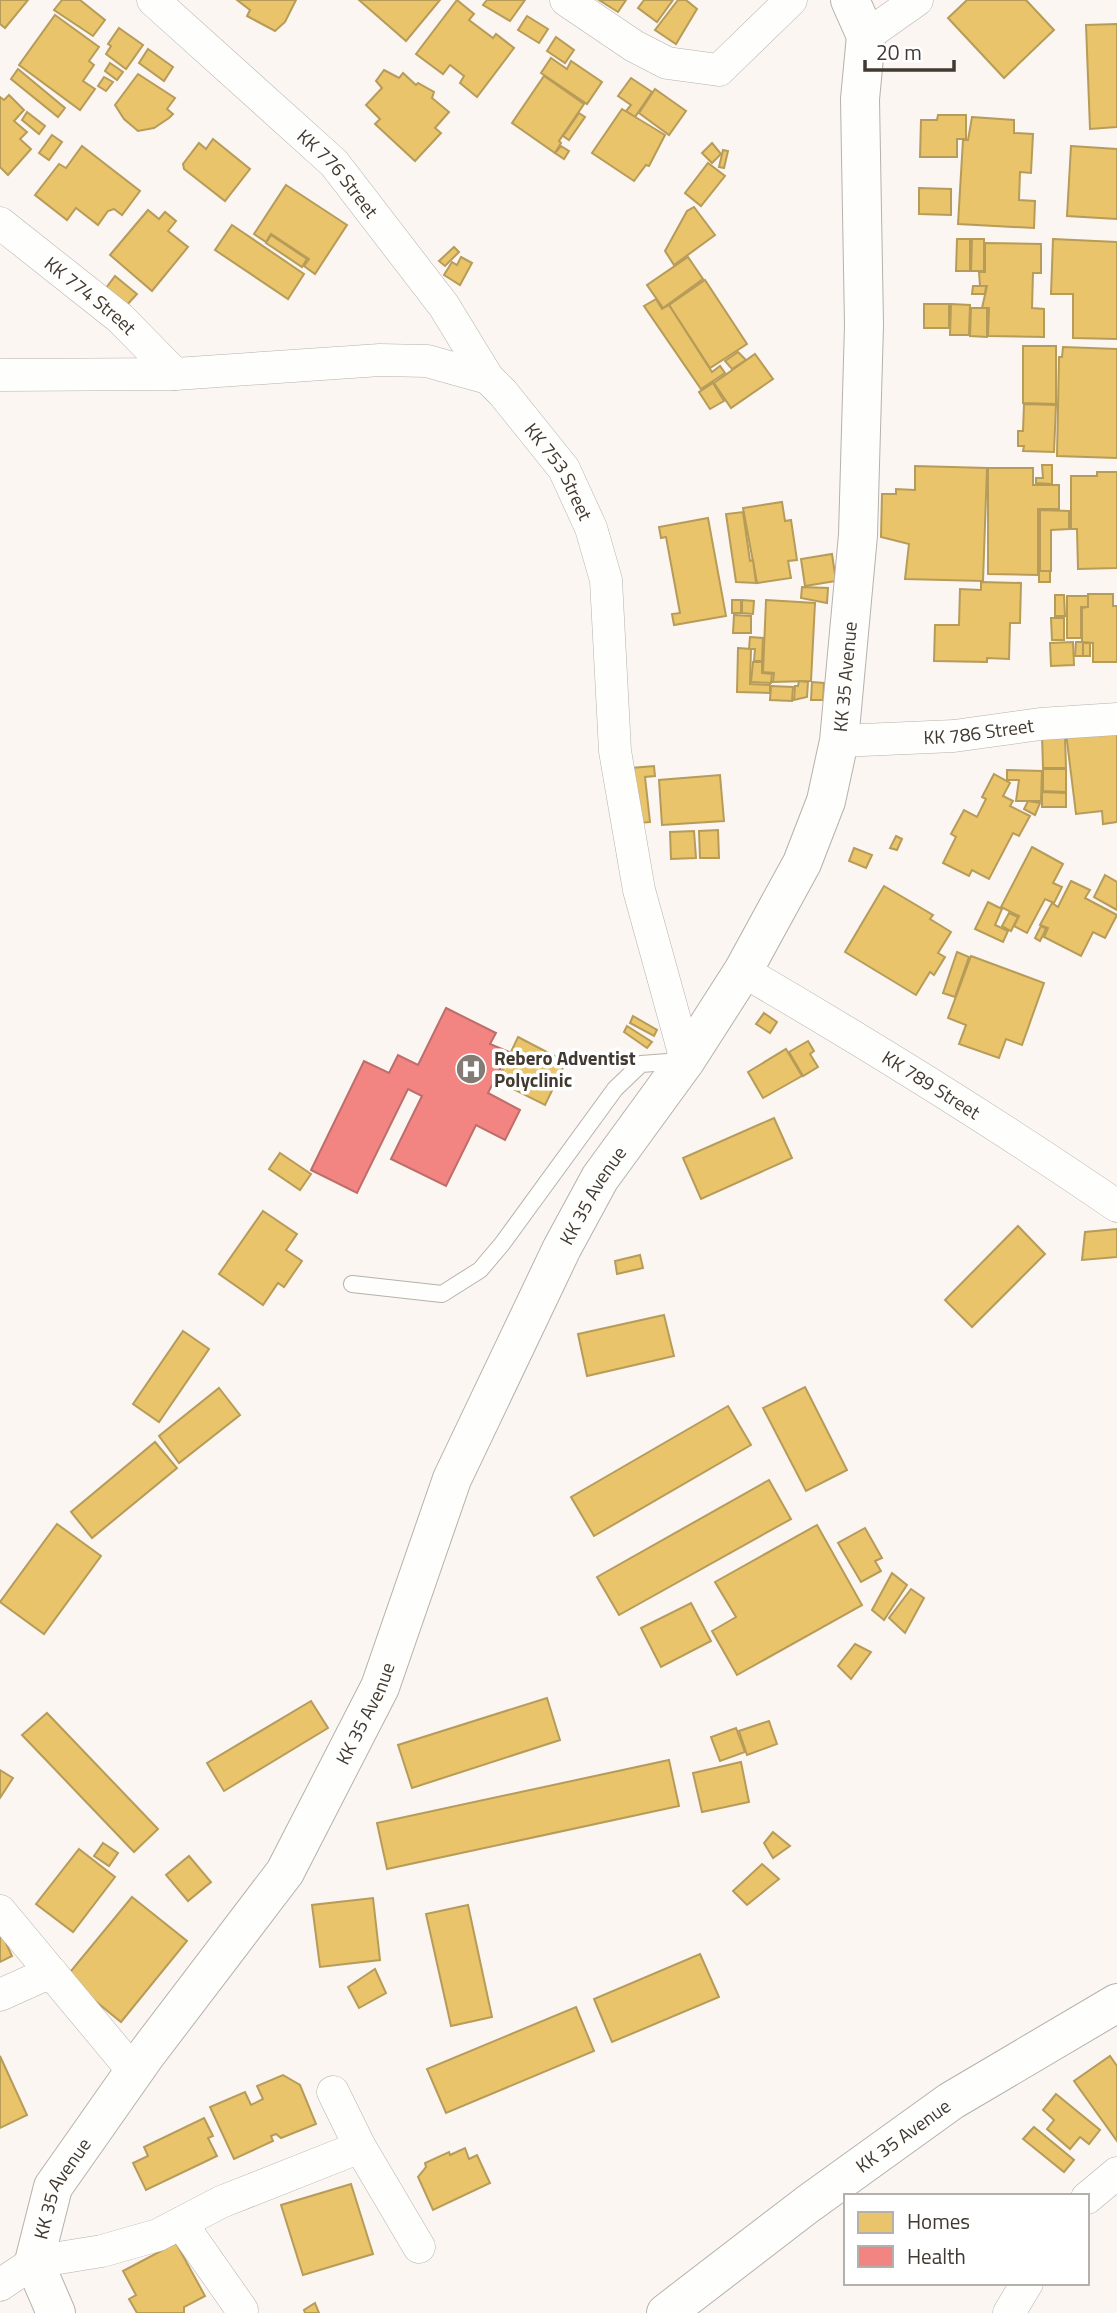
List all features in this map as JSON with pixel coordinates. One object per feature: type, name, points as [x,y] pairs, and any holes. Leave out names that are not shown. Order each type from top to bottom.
[{"type":"main road","name":"KK 35 Avenue","points":[[55,2313],[34,2262],[53,2187],[134,2072],[285,1872],[380,1687],[452,1479],[562,1248],[600,1178],[686,1060],[743,971],[802,863],[826,801],[839,741],[858,535],[864,325],[860,99],[866,37],[850,0]]},
{"type":"main road","name":"KK 35 Avenue","points":[[666,2313],[808,2204],[951,2101],[1117,2003]]},
{"type":"street","name":"KK 776 Street","points":[[153,0],[334,163],[444,306],[488,378]]},
{"type":"street","points":[[566,0],[634,46],[667,63],[719,70],[791,0]]},
{"type":"street","points":[[866,37],[917,0]]},
{"type":"street","name":"KK 774 Street","points":[[0,223],[120,318],[175,374]]},
{"type":"street","points":[[0,375],[175,374],[380,360],[427,361],[488,378]]},
{"type":"street","name":"KK 753 Street","points":[[488,378],[564,469],[591,528],[606,580],[615,751],[637,877],[686,1060]]},
{"type":"street","name":"KK 786 Street","points":[[839,741],[954,736],[1040,724],[1117,719]]},
{"type":"street","name":"KK 789 Street","points":[[743,971],[845,1031],[1035,1150],[1117,1206]]},
{"type":"street","points":[[0,1911],[134,2072]]},
{"type":"street","points":[[0,1995],[51,1972]]},
{"type":"street","points":[[333,2092],[360,2147],[419,2247]]},
{"type":"street","points":[[0,2285],[34,2262],[103,2251],[158,2235],[221,2202],[360,2147]]},
{"type":"street","points":[[1089,2196],[1117,2173]]},
{"type":"street","points":[[181,2223],[242,2309]]},
{"type":"street","points":[[1009,2313],[1026,2285]]},
{"type":"lane","points":[[352,1284],[442,1294],[480,1270],[615,1089],[641,1064],[686,1060]]},
{"type":"building: Homes","points":[[0,0],[28,0],[5,28],[0,24]]},
{"type":"building: Homes","points":[[62,0],[80,0],[105,20],[93,36],[54,10]]},
{"type":"building: Homes","points":[[237,0],[296,0],[285,22],[275,31],[247,16],[250,10]]},
{"type":"building: Homes","points":[[359,0],[440,0],[406,41]]},
{"type":"building: Homes","points":[[457,0],[474,14],[469,20],[493,38],[496,34],[514,48],[477,97],[460,83],[464,76],[450,65],[443,74],[416,54]]},
{"type":"building: Homes","points":[[487,0],[525,0],[510,21],[483,5]]},
{"type":"building: Homes","points":[[599,0],[626,0],[618,12]]},
{"type":"building: Homes","points":[[644,0],[673,0],[657,22],[638,8]]},
{"type":"building: Homes","points":[[678,0],[686,0],[697,9],[676,44],[655,30]]},
{"type":"building: Homes","points":[[967,0],[1026,0],[1054,30],[1004,78],[948,18]]},
{"type":"building: Homes","points":[[55,15],[99,47],[89,61],[94,65],[83,81],[95,89],[80,110],[19,65]]},
{"type":"building: Homes","points":[[527,16],[548,29],[539,43],[518,30]]},
{"type":"building: Homes","points":[[1117,24],[1117,127],[1090,129],[1086,25]]},
{"type":"building: Homes","points":[[119,28],[143,45],[126,69],[106,54],[111,46],[108,44]]},
{"type":"building: Homes","points":[[556,37],[574,50],[565,63],[547,51]]},
{"type":"building: Homes","points":[[148,49],[173,67],[164,81],[139,63]]},
{"type":"building: Homes","points":[[551,58],[567,69],[571,61],[602,82],[587,104],[541,73]]},
{"type":"building: Homes","points":[[110,63],[123,72],[117,80],[105,71]]},
{"type":"building: Homes","points":[[18,69],[65,108],[58,117],[11,79]]},
{"type":"building: Homes","points":[[384,70],[399,78],[403,73],[416,85],[418,83],[434,92],[432,98],[449,112],[435,128],[441,133],[415,161],[375,124],[380,119],[366,105],[382,88],[376,81]]},
{"type":"building: Homes","points":[[138,74],[175,98],[167,109],[173,114],[169,118],[154,128],[138,131],[124,119],[115,105]]},
{"type":"building: Homes","points":[[544,76],[584,104],[559,141],[561,143],[555,153],[512,123]]},
{"type":"building: Homes","points":[[104,77],[113,82],[106,91],[98,86]]},
{"type":"building: Homes","points":[[631,78],[652,92],[635,117],[626,111],[631,105],[618,96]]},
{"type":"building: Homes","points":[[655,89],[686,111],[669,135],[639,113]]},
{"type":"building: Homes","points":[[9,95],[24,110],[14,121],[27,132],[20,139],[31,149],[8,175],[0,167],[0,97],[4,100]]},
{"type":"building: Homes","points":[[622,109],[665,135],[649,166],[646,165],[634,181],[592,153]]},
{"type":"building: Homes","points":[[27,112],[45,126],[39,134],[22,120]]},
{"type":"building: Homes","points":[[579,113],[585,117],[569,140],[563,136]]},
{"type":"building: Homes","points":[[938,115],[966,115],[966,139],[957,139],[957,157],[920,157],[921,120],[937,120]]},
{"type":"building: Homes","points":[[972,117],[1014,120],[1014,133],[1033,134],[1031,173],[1020,172],[1019,200],[1035,201],[1034,228],[958,224],[963,140],[968,140]]},
{"type":"building: Homes","points":[[52,135],[62,142],[49,160],[39,153]]},
{"type":"building: Homes","points":[[213,139],[250,169],[225,201],[184,169],[183,164],[199,143],[206,149]]},
{"type":"building: Homes","points":[[712,143],[721,154],[712,163],[702,153]]},
{"type":"building: Homes","points":[[82,146],[140,191],[122,215],[114,209],[108,211],[98,225],[76,208],[67,220],[35,195],[59,164],[66,168]]},
{"type":"building: Homes","points":[[561,146],[569,151],[564,159],[555,153]]},
{"type":"building: Homes","points":[[1071,146],[1117,149],[1117,219],[1067,216]]},
{"type":"building: Homes","points":[[723,150],[728,151],[724,168],[719,167]]},
{"type":"building: Homes","points":[[708,163],[725,176],[701,206],[685,193]]},
{"type":"building: Homes","points":[[286,185],[347,225],[315,274],[304,266],[309,259],[271,234],[266,242],[254,234]]},
{"type":"building: Homes","points":[[919,188],[951,189],[951,215],[919,214]]},
{"type":"building: Homes","points":[[694,207],[715,235],[674,265],[665,251],[687,211]]},
{"type":"building: Homes","points":[[148,210],[159,219],[165,212],[176,221],[168,231],[188,247],[152,291],[110,255]]},
{"type":"building: Homes","points":[[232,225],[304,274],[288,299],[215,250]]},
{"type":"building: Homes","points":[[271,235],[307,259],[302,267],[266,243]]},
{"type":"building: Homes","points":[[957,239],[970,239],[970,271],[956,271]]},
{"type":"building: Homes","points":[[972,239],[984,239],[984,271],[971,271]]},
{"type":"building: Homes","points":[[1053,239],[1117,242],[1117,339],[1073,338],[1073,294],[1051,294]]},
{"type":"building: Homes","points":[[985,243],[1041,244],[1041,273],[1033,273],[1032,308],[1044,309],[1044,337],[988,336],[989,308],[982,308],[987,286],[980,286],[979,272],[985,272]]},
{"type":"building: Homes","points":[[454,247],[459,252],[445,266],[439,261]]},
{"type":"building: Homes","points":[[461,257],[472,263],[460,285],[444,275],[452,262],[457,265]]},
{"type":"building: Homes","points":[[688,257],[703,279],[663,308],[647,285]]},
{"type":"building: Homes","points":[[115,276],[137,294],[127,305],[106,288]]},
{"type":"building: Homes","points":[[705,280],[747,344],[710,368],[669,305]]},
{"type":"building: Homes","points":[[973,286],[986,286],[985,294],[972,294]]},
{"type":"building: Homes","points":[[656,299],[662,309],[669,305],[712,372],[720,366],[725,373],[701,389],[644,306]]},
{"type":"building: Homes","points":[[924,304],[949,304],[949,328],[924,328]]},
{"type":"building: Homes","points":[[951,304],[970,305],[969,335],[950,335]]},
{"type":"building: Homes","points":[[971,308],[987,308],[987,337],[970,336]]},
{"type":"building: Homes","points":[[1023,346],[1056,346],[1056,404],[1023,403]]},
{"type":"building: Homes","points":[[1063,347],[1117,349],[1117,458],[1057,456],[1059,357],[1062,357]]},
{"type":"building: Homes","points":[[738,352],[746,360],[732,369],[725,361]]},
{"type":"building: Homes","points":[[755,354],[773,379],[731,408],[714,383]]},
{"type":"building: Homes","points":[[713,383],[724,401],[710,409],[699,392]]},
{"type":"building: Homes","points":[[1024,404],[1056,405],[1054,452],[1023,451],[1024,446],[1018,446],[1018,431],[1023,431]]},
{"type":"building: Homes","points":[[1042,465],[1052,465],[1052,484],[1036,483],[1036,478],[1043,478]]},
{"type":"building: Homes","points":[[915,466],[987,468],[983,581],[905,579],[909,544],[881,537],[882,494],[896,494],[896,489],[915,490]]},
{"type":"building: Homes","points":[[988,468],[1033,468],[1033,485],[1059,485],[1059,509],[1038,509],[1038,575],[988,574]]},
{"type":"building: Homes","points":[[1097,472],[1117,472],[1117,568],[1078,569],[1077,529],[1071,529],[1071,476],[1097,476]]},
{"type":"building: Homes","points":[[782,502],[785,521],[791,520],[797,560],[788,561],[791,578],[757,583],[743,508]]},
{"type":"building: Homes","points":[[1040,510],[1069,511],[1069,529],[1051,530],[1051,571],[1040,571]]},
{"type":"building: Homes","points":[[743,512],[756,583],[736,582],[726,514]]},
{"type":"building: Homes","points":[[708,518],[726,616],[674,625],[672,614],[680,613],[666,537],[661,538],[659,527]]},
{"type":"building: Homes","points":[[832,554],[836,581],[805,586],[801,559]]},
{"type":"building: Homes","points":[[1039,571],[1050,571],[1050,582],[1039,582]]},
{"type":"building: Homes","points":[[981,582],[1021,583],[1020,623],[1010,623],[1009,659],[987,658],[987,662],[934,661],[935,625],[959,625],[960,589],[981,590]]},
{"type":"building: Homes","points":[[802,587],[828,588],[827,603],[801,598]]},
{"type":"building: Homes","points":[[1088,594],[1113,594],[1113,606],[1117,606],[1117,662],[1093,662],[1093,643],[1082,642],[1082,608],[1088,607]]},
{"type":"building: Homes","points":[[1055,595],[1064,595],[1065,616],[1055,616]]},
{"type":"building: Homes","points":[[1067,596],[1088,596],[1088,607],[1081,607],[1081,638],[1067,638]]},
{"type":"building: Homes","points":[[732,600],[741,600],[741,613],[732,613]]},
{"type":"building: Homes","points":[[742,600],[754,601],[753,614],[742,613]]},
{"type":"building: Homes","points":[[766,600],[815,603],[811,681],[773,682],[774,673],[763,672]]},
{"type":"building: Homes","points":[[734,615],[751,616],[751,633],[733,633]]},
{"type":"building: Homes","points":[[1051,618],[1064,618],[1064,640],[1052,640]]},
{"type":"building: Homes","points":[[750,637],[763,638],[762,661],[754,661],[755,649],[749,649]]},
{"type":"building: Homes","points":[[1073,642],[1074,665],[1051,666],[1050,643]]},
{"type":"building: Homes","points":[[1076,642],[1083,642],[1083,656],[1075,656]]},
{"type":"building: Homes","points":[[1083,643],[1090,643],[1090,656],[1083,656]]},
{"type":"building: Homes","points":[[738,648],[751,649],[750,684],[770,685],[770,693],[737,692]]},
{"type":"building: Homes","points":[[753,662],[762,662],[762,673],[772,674],[771,683],[751,682]]},
{"type":"building: Homes","points":[[799,681],[808,682],[807,697],[794,700],[795,686],[798,686]]},
{"type":"building: Homes","points":[[812,682],[824,683],[823,700],[811,700]]},
{"type":"building: Homes","points":[[771,686],[793,687],[792,701],[770,700]]},
{"type":"building: Homes","points":[[1117,727],[1117,822],[1103,824],[1102,811],[1076,814],[1066,733]]},
{"type":"building: Homes","points":[[1065,735],[1066,768],[1043,768],[1042,736]]},
{"type":"building: Homes","points":[[654,766],[655,776],[645,777],[650,822],[637,823],[631,768]]},
{"type":"building: Homes","points":[[1043,769],[1066,769],[1066,792],[1043,791]]},
{"type":"building: Homes","points":[[1007,770],[1042,771],[1041,801],[1016,801],[1019,780],[1007,780]]},
{"type":"building: Homes","points":[[994,774],[1010,783],[1003,796],[1013,801],[1010,806],[1030,816],[1019,836],[1013,833],[989,879],[972,870],[969,876],[943,863],[956,837],[951,834],[964,810],[977,817],[986,799],[982,797]]},
{"type":"building: Homes","points":[[720,775],[724,821],[662,825],[659,780]]},
{"type":"building: Homes","points":[[1042,792],[1066,793],[1066,807],[1042,807]]},
{"type":"building: Homes","points":[[1028,801],[1040,803],[1035,815],[1024,809]]},
{"type":"building: Homes","points":[[718,830],[719,858],[700,858],[699,831]]},
{"type":"building: Homes","points":[[694,831],[696,858],[671,859],[670,832]]},
{"type":"building: Homes","points":[[896,836],[902,839],[897,850],[890,848]]},
{"type":"building: Homes","points":[[1032,847],[1063,864],[1053,883],[1062,887],[1054,903],[1045,899],[1027,933],[1014,926],[1019,916],[1001,907]]},
{"type":"building: Homes","points":[[854,848],[872,855],[866,868],[849,861]]},
{"type":"building: Homes","points":[[1105,875],[1117,882],[1117,910],[1094,897]]},
{"type":"building: Homes","points":[[1071,881],[1090,890],[1085,898],[1117,915],[1105,938],[1093,932],[1081,956],[1044,937],[1048,928],[1040,925],[1052,903],[1058,907]]},
{"type":"building: Homes","points":[[884,886],[933,915],[930,919],[951,932],[938,953],[945,957],[934,975],[930,972],[916,995],[845,952]]},
{"type":"building: Homes","points":[[988,902],[1002,909],[995,925],[1008,931],[1003,942],[975,929]]},
{"type":"building: Homes","points":[[1009,913],[1018,917],[1011,931],[1002,926]]},
{"type":"building: Homes","points":[[1041,926],[1046,929],[1040,941],[1035,938]]},
{"type":"building: Homes","points":[[957,952],[969,957],[955,997],[943,993]]},
{"type":"building: Homes","points":[[971,956],[1044,983],[1022,1045],[1006,1039],[999,1058],[959,1044],[966,1025],[948,1018]]},
{"type":"building: Homes","points":[[764,1013],[777,1022],[770,1033],[756,1024]]},
{"type":"building: Homes","points":[[633,1016],[657,1030],[654,1036],[630,1023]]},
{"type":"building: Homes","points":[[627,1026],[652,1042],[647,1048],[624,1032]]},
{"type":"building: Homes","points":[[518,1037],[566,1062],[545,1105],[497,1081]]},
{"type":"building: Homes","points":[[808,1041],[814,1051],[810,1054],[818,1067],[803,1076],[789,1052]]},
{"type":"building: Homes","points":[[786,1049],[802,1076],[763,1098],[748,1072]]},
{"type":"building: Homes","points":[[774,1118],[792,1158],[701,1199],[683,1158]]},
{"type":"building: Homes","points":[[280,1153],[311,1174],[300,1190],[269,1169]]},
{"type":"building: Homes","points":[[263,1211],[297,1234],[286,1250],[302,1261],[284,1287],[278,1283],[263,1305],[219,1274]]},
{"type":"building: Homes","points":[[1018,1226],[1045,1254],[972,1327],[945,1300]]},
{"type":"building: Homes","points":[[1117,1229],[1117,1257],[1082,1260],[1085,1232]]},
{"type":"building: Homes","points":[[640,1255],[643,1268],[617,1274],[615,1261]]},
{"type":"building: Homes","points":[[664,1315],[674,1356],[587,1376],[578,1334]]},
{"type":"building: Homes","points":[[183,1331],[209,1349],[159,1422],[133,1404]]},
{"type":"building: Homes","points":[[805,1387],[847,1470],[806,1491],[763,1408]]},
{"type":"building: Homes","points":[[219,1388],[240,1415],[179,1463],[159,1436]]},
{"type":"building: Homes","points":[[728,1406],[751,1445],[594,1536],[571,1497]]},
{"type":"building: Homes","points":[[155,1442],[177,1468],[92,1538],[71,1512]]},
{"type":"building: Homes","points":[[769,1480],[791,1519],[619,1615],[597,1577]]},
{"type":"building: Homes","points":[[57,1524],[101,1556],[44,1634],[0,1602]]},
{"type":"building: Homes","points":[[817,1525],[862,1605],[737,1675],[712,1631],[736,1617],[715,1582]]},
{"type":"building: Homes","points":[[865,1528],[882,1558],[875,1561],[881,1571],[861,1582],[838,1543]]},
{"type":"building: Homes","points":[[892,1573],[907,1585],[884,1620],[872,1610]]},
{"type":"building: Homes","points":[[911,1589],[924,1598],[905,1633],[889,1618]]},
{"type":"building: Homes","points":[[691,1603],[711,1641],[661,1667],[641,1628]]},
{"type":"building: Homes","points":[[855,1644],[871,1652],[851,1679],[838,1666]]},
{"type":"building: Homes","points":[[547,1698],[560,1740],[412,1788],[398,1745]]},
{"type":"building: Homes","points":[[311,1701],[328,1728],[224,1791],[207,1763]]},
{"type":"building: Homes","points":[[47,1713],[158,1829],[134,1852],[22,1735]]},
{"type":"building: Homes","points":[[769,1721],[777,1744],[747,1755],[739,1731]]},
{"type":"building: Homes","points":[[736,1728],[745,1752],[720,1761],[711,1737]]},
{"type":"building: Homes","points":[[669,1760],[679,1806],[387,1869],[377,1823]]},
{"type":"building: Homes","points":[[741,1762],[749,1802],[702,1812],[693,1773]]},
{"type":"building: Homes","points":[[0,1770],[13,1778],[0,1798]]},
{"type":"building: Homes","points":[[773,1832],[790,1846],[773,1858],[764,1843]]},
{"type":"building: Homes","points":[[103,1843],[118,1853],[109,1866],[94,1856]]},
{"type":"building: Homes","points":[[79,1849],[115,1877],[73,1932],[36,1904]]},
{"type":"building: Homes","points":[[189,1856],[211,1882],[188,1901],[166,1875]]},
{"type":"building: Homes","points":[[762,1864],[779,1879],[747,1905],[733,1891]]},
{"type":"building: Homes","points":[[132,1897],[187,1941],[121,2022],[66,1977]]},
{"type":"building: Homes","points":[[373,1898],[380,1960],[320,1967],[312,1905]]},
{"type":"building: Homes","points":[[468,1905],[492,2017],[451,2026],[426,1914]]},
{"type":"building: Homes","points":[[0,1930],[12,1956],[0,1962]]},
{"type":"building: Homes","points":[[700,1954],[719,1997],[612,2042],[594,1999]]},
{"type":"building: Homes","points":[[375,1969],[386,1993],[359,2008],[348,1987]]},
{"type":"building: Homes","points":[[576,2007],[594,2051],[446,2113],[427,2069]]},
{"type":"building: Homes","points":[[0,2056],[27,2115],[0,2128]]},
{"type":"building: Homes","points":[[1110,2056],[1117,2066],[1117,2141],[1074,2081]]},
{"type":"building: Homes","points":[[283,2075],[300,2085],[316,2124],[281,2138],[276,2134],[271,2136],[273,2141],[234,2159],[210,2107],[245,2092],[251,2105],[263,2099],[257,2086]]},
{"type":"building: Homes","points":[[1056,2094],[1100,2130],[1089,2144],[1080,2137],[1070,2149],[1047,2129],[1054,2120],[1043,2110]]},
{"type":"building: Homes","points":[[204,2118],[213,2136],[208,2138],[217,2156],[146,2190],[133,2163],[148,2156],[144,2147]]},
{"type":"building: Homes","points":[[1034,2127],[1074,2160],[1064,2172],[1023,2139]]},
{"type":"building: Homes","points":[[465,2148],[469,2159],[477,2155],[490,2183],[433,2210],[418,2177],[426,2167],[425,2163]]},
{"type":"building: Homes","points":[[351,2184],[373,2254],[303,2275],[281,2205]]},
{"type":"building: Homes","points":[[176,2243],[205,2296],[184,2307],[184,2313],[137,2313],[129,2299],[136,2295],[123,2271]]},
{"type":"building: Homes","points":[[315,2303],[319,2313],[305,2313],[304,2310]]},
{"type":"building: Health","points":[[446,1008],[496,1033],[490,1044],[509,1052],[488,1093],[520,1110],[505,1140],[476,1125],[446,1186],[391,1159],[422,1096],[408,1089],[357,1193],[311,1170],[364,1061],[389,1073],[398,1055],[418,1065]]},
{"type":"place","name":"Rebero Adventist Polyclinic","points":[[471,1069]]}]
